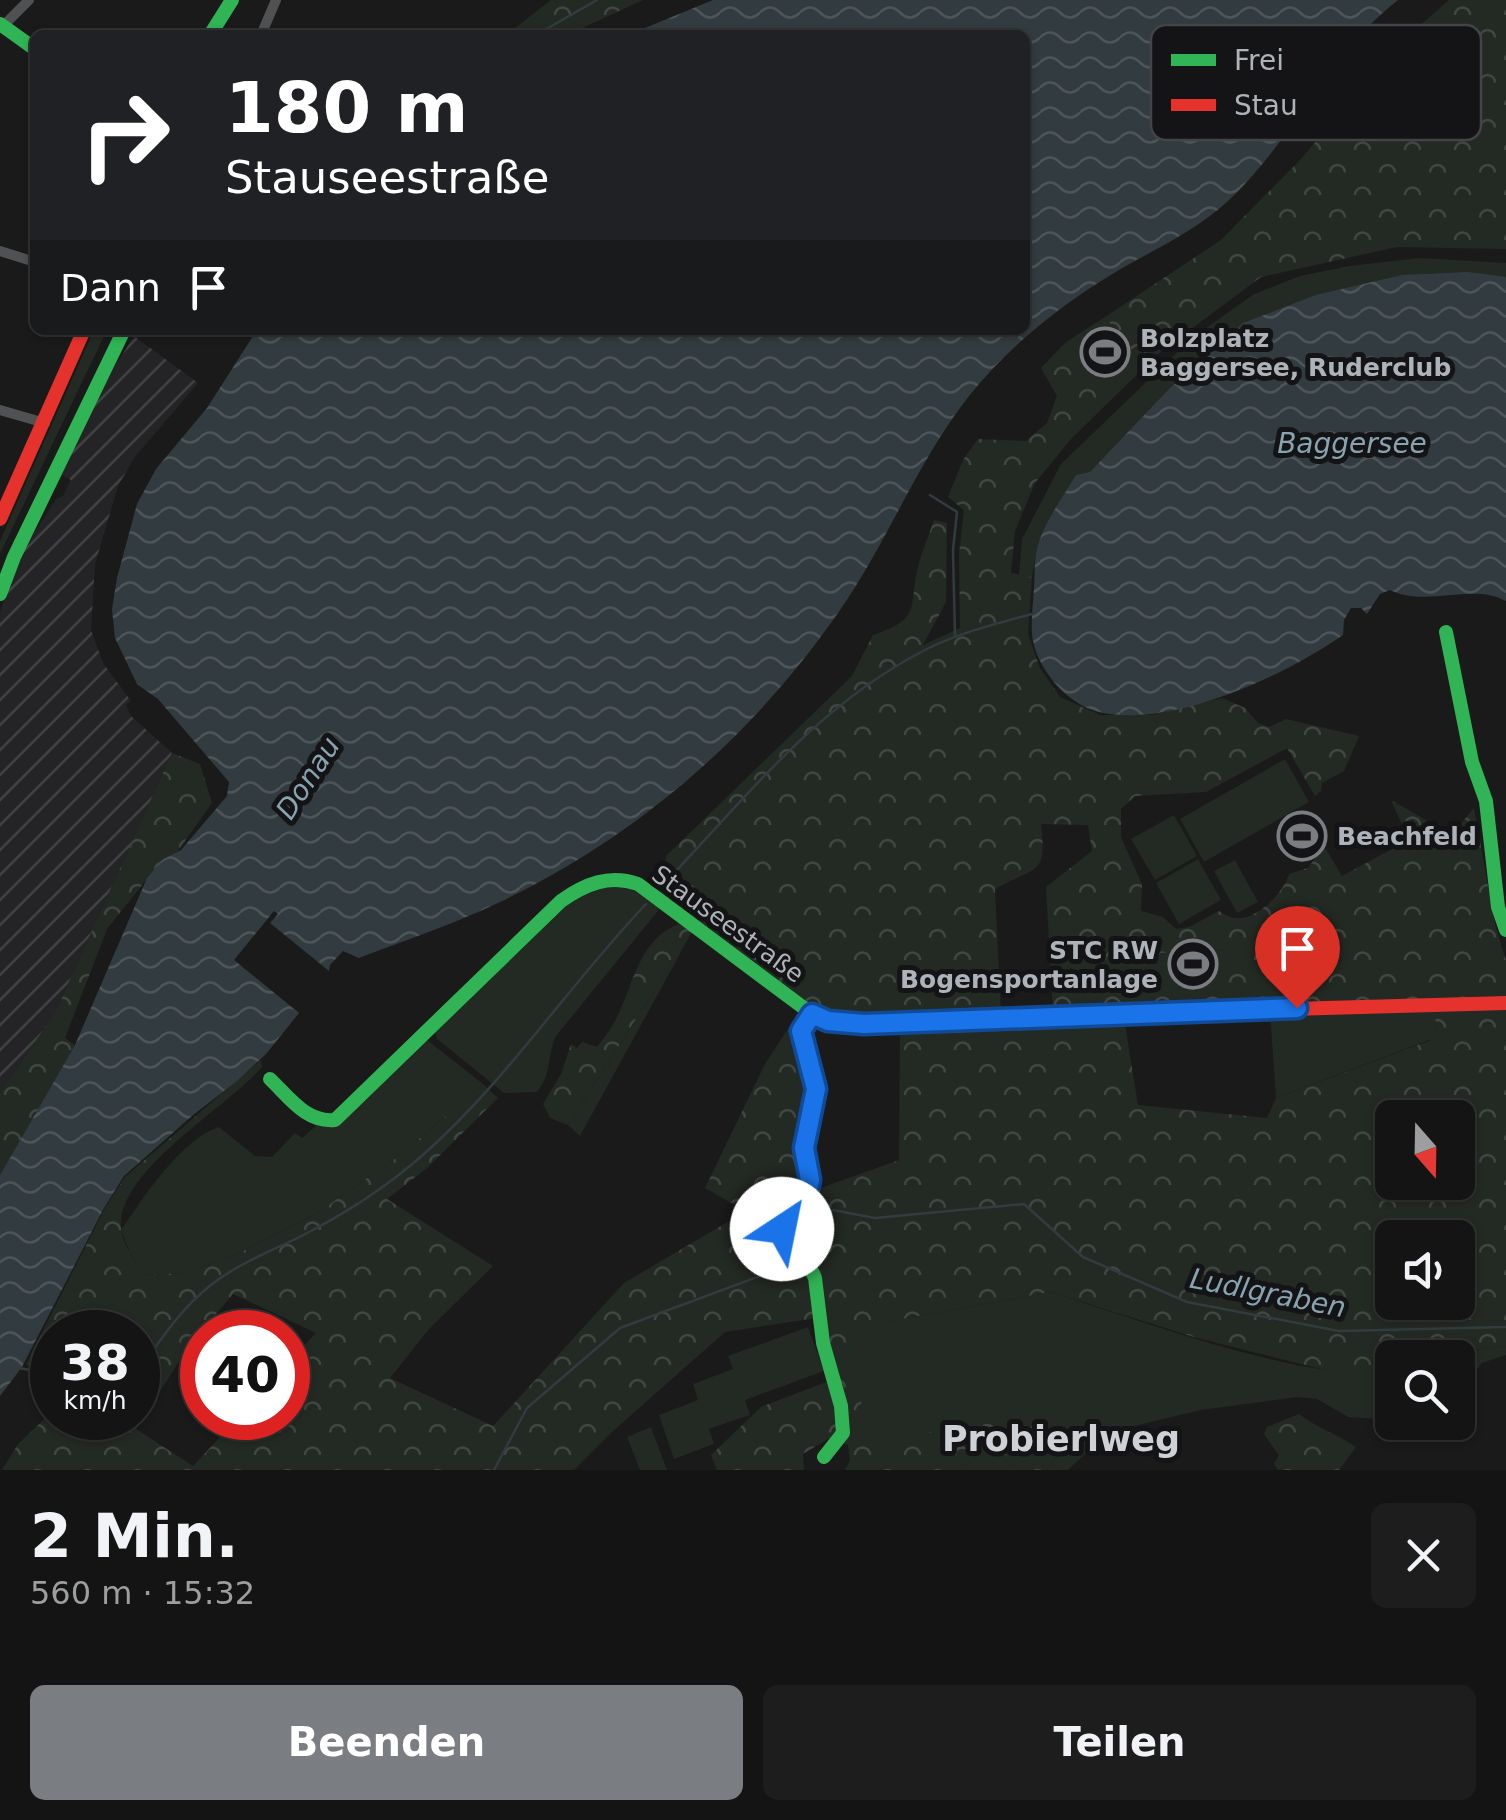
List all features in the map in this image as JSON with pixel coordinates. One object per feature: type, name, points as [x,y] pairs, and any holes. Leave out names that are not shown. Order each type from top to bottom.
[{"type":"street","points":[[29,0],[1,27],[30,46]]},
{"type":"street","points":[[213,30],[232,0]]},
{"type":"street","points":[[262,30],[276,0]]},
{"type":"street","points":[[0,251],[30,260]]},
{"type":"street","points":[[0,519],[82,335]]},
{"type":"street","points":[[0,594],[14,557],[122,335]]},
{"type":"street","points":[[0,410],[44,422]]},
{"type":"street","points":[[1446,632],[1472,762],[1486,801],[1498,907],[1506,930]]},
{"type":"street","name":"Stauseestraße","points":[[270,1079],[314,1120],[336,1120],[561,900],[585,884],[608,880],[638,884],[812,1014],[828,1021],[864,1024],[1506,1004]]},
{"type":"street","points":[[812,1014],[801,1031],[816,1089],[804,1148],[810,1180],[804,1207],[782,1229],[811,1267],[818,1289],[823,1343],[844,1428],[824,1456]]},
{"type":"shaded area","points":[[134,336],[198,383],[134,458],[118,486],[95,564],[91,630],[103,663],[131,701],[126,705],[131,716],[172,753],[55,1013],[0,1093],[0,612],[18,558],[56,499],[63,496],[71,480],[60,474]]},
{"type":"green space","points":[[551,0],[643,0],[578,30],[512,30]]},
{"type":"green space","points":[[1449,0],[1506,0],[1506,249],[1397,247],[1261,277],[1160,352],[1071,439],[1035,483],[1015,531],[1011,573],[1032,577],[1028,634],[1040,668],[1060,697],[1100,715],[1151,715],[1222,698],[1245,708],[1258,723],[1269,727],[1286,719],[1359,736],[1344,771],[1322,783],[1315,796],[1287,748],[1206,792],[1135,796],[1121,809],[1121,837],[1142,884],[1141,911],[1163,917],[1176,929],[1189,927],[1219,911],[1242,918],[1259,911],[1275,897],[1289,874],[1308,868],[1324,846],[1342,876],[1409,840],[1391,800],[1426,820],[1440,835],[1453,833],[1474,808],[1495,924],[1506,961],[1506,999],[1053,1011],[1046,887],[1092,851],[1088,825],[1041,824],[1040,862],[1030,872],[995,889],[1001,1014],[880,1020],[833,1015],[811,1008],[662,895],[666,856],[852,676],[873,635],[907,617],[934,520],[947,523],[946,602],[923,645],[960,628],[959,554],[964,510],[948,497],[963,460],[978,439],[1026,441],[1047,423],[1057,396],[1041,368],[1066,342],[1112,385],[1141,361],[1105,317],[1221,240],[1317,140],[1481,140],[1481,25],[1421,25]],"holes":[[[1225,949],[1226,975],[1161,978],[1160,953]]]},
{"type":"green space","points":[[1419,258],[1506,263],[1506,277],[1131,432],[1089,473],[1076,475],[1037,549],[1032,577],[1019,575],[1022,539],[1061,464],[1191,339],[1254,294],[1300,276]]},
{"type":"green space","name":"Bolzplatz Baggersee, Ruderclub","points":[[1105,317],[1141,361],[1113,386],[1066,342]]},
{"type":"green space","points":[[92,335],[105,335],[0,554],[0,541]]},
{"type":"green space","points":[[172,753],[200,764],[212,803],[175,855],[162,860],[107,929],[65,1038],[75,1045],[0,1175],[0,1093],[55,1013]]},
{"type":"green space","points":[[1285,759],[1309,802],[1204,862],[1180,819]]},
{"type":"green space","points":[[1174,815],[1197,856],[1155,880],[1131,839]]},
{"type":"green space","points":[[1198,859],[1221,900],[1179,924],[1156,883]]},
{"type":"green space","points":[[1235,860],[1258,902],[1237,913],[1214,871]]},
{"type":"green space","points":[[604,886],[639,890],[662,906],[556,1036],[545,1078],[537,1092],[504,1093],[437,1039],[435,1032],[575,896]]},
{"type":"green space","points":[[679,924],[692,932],[568,1125],[550,1118],[543,1104],[561,1074],[571,1044],[577,1048],[582,1042],[597,1047],[615,1021],[645,952],[665,931]]},
{"type":"green space","points":[[692,932],[580,1136],[568,1125]]},
{"type":"green space","name":"STC RW Bogensportanlage","points":[[1225,949],[1227,975],[1161,979],[1159,953]]},
{"type":"green space","points":[[1434,1007],[1436,1025],[1432,1039],[1276,1098],[1270,1012]]},
{"type":"green space","points":[[1434,1007],[1506,1007],[1506,1346],[1475,1350],[1475,1340],[1375,1340],[1375,1376],[1345,1375],[1197,1338],[1051,1292],[846,1333],[870,1442],[905,1440],[977,1418],[1002,1418],[1068,1441],[1047,1470],[1021,1470],[984,1445],[962,1470],[845,1470],[850,1460],[848,1445],[828,1439],[803,1454],[804,1470],[717,1470],[711,1455],[761,1407],[837,1378],[824,1325],[820,1277],[781,1224],[758,1218],[705,1188],[765,1064],[789,1027],[798,1039],[811,1089],[794,1153],[804,1194],[899,1160],[900,1027],[1124,1018],[1138,1105],[1267,1118],[1276,1098],[1431,1040],[1436,1025]]},
{"type":"green space","points":[[426,1039],[483,1084],[403,1153],[317,1213],[231,1257],[185,1273],[144,1275],[121,1230],[164,1171],[191,1144],[219,1127],[255,1156],[272,1157],[295,1133],[302,1138],[317,1125],[327,1126]]},
{"type":"green space","points":[[261,1060],[262,1067],[154,1163],[124,1206],[124,1240],[145,1275],[185,1273],[231,1257],[317,1213],[403,1153],[483,1084],[498,1098],[427,1168],[387,1199],[493,1266],[429,1329],[390,1378],[493,1426],[624,1283],[741,1214],[788,1243],[810,1270],[816,1318],[725,1332],[574,1470],[2,1470],[30,1433],[30,1440],[153,1440],[193,1466],[217,1440],[310,1440],[310,1339],[316,1333],[310,1330],[310,1310],[267,1310],[233,1294],[219,1310],[180,1310],[180,1360],[160,1391],[160,1310],[53,1310],[125,1177]]},
{"type":"green space","points":[[1051,1292],[1264,1358],[1375,1375],[1375,1419],[1348,1417],[1317,1399],[1297,1397],[1201,1410],[1103,1437],[1068,1470],[1047,1470],[1067,1442],[922,1437],[896,1444],[869,1442],[845,1333]]},
{"type":"green space","points":[[808,1327],[824,1371],[745,1400],[750,1415],[709,1429],[714,1444],[674,1459],[659,1415],[698,1400],[693,1384],[733,1369],[728,1356]]},
{"type":"green space","points":[[1506,1346],[1506,1355],[1482,1363],[1475,1372],[1475,1350]]},
{"type":"green space","points":[[1299,1414],[1356,1447],[1339,1470],[1278,1470],[1274,1464],[1279,1455],[1264,1434],[1267,1427]]},
{"type":"green space","points":[[651,1427],[667,1470],[640,1470],[627,1437]]},
{"type":"green space","points":[[984,1445],[1021,1470],[962,1470]]},
{"type":"water","points":[[713,0],[1398,0],[1370,25],[1151,25],[1151,140],[1281,140],[1251,177],[1215,212],[1078,296],[1030,333],[1030,30],[640,30]]},
{"type":"water","name":"Baggersee","points":[[1468,272],[1506,277],[1506,601],[1479,594],[1419,597],[1390,590],[1380,594],[1367,614],[1361,608],[1351,608],[1344,620],[1343,635],[1319,650],[1260,681],[1193,706],[1128,715],[1087,708],[1064,693],[1046,671],[1034,646],[1035,558],[1054,511],[1076,475],[1090,472],[1170,388],[1243,323],[1316,295],[1402,275]]},
{"type":"water","name":"Donau","points":[[254,335],[1028,335],[985,377],[950,421],[873,557],[806,656],[731,740],[645,814],[551,876],[500,902],[359,958],[343,951],[329,971],[270,923],[278,914],[274,911],[234,960],[299,1013],[266,1054],[124,1176],[51,1310],[30,1310],[30,1351],[0,1396],[0,1175],[75,1045],[147,878],[162,860],[181,850],[227,796],[229,782],[158,699],[137,684],[115,638],[112,609],[117,578],[137,504],[156,469],[207,408]]},
{"type":"waterway","points":[[545,30],[597,0]]},
{"type":"waterway","points":[[930,495],[957,512],[953,550],[955,637]]},
{"type":"waterway","points":[[661,887],[751,789],[848,699],[923,651],[977,629],[1032,614]]},
{"type":"waterway","points":[[160,1340],[211,1285],[341,1214],[424,1154],[483,1095],[646,904]]},
{"type":"waterway","name":"Ludlgraben","points":[[799,1243],[833,1210],[875,1218],[1024,1204],[1083,1257],[1187,1302],[1339,1331],[1506,1327]]},
{"type":"waterway","name":"Ludlgraben","points":[[494,1470],[527,1408],[620,1328],[768,1273],[790,1252]]},
{"type":"waterway","points":[[19,1368],[30,1370]]},
{"type":"traffic: fast","points":[[213,30],[232,0]]},
{"type":"traffic: fast","points":[[0,24],[30,45]]},
{"type":"traffic: fast","points":[[0,594],[14,557],[122,335]]},
{"type":"traffic: fast","points":[[1446,632],[1472,762],[1486,801],[1498,907],[1506,930]]},
{"type":"traffic: fast","points":[[270,1079],[307,1113],[335,1120],[561,901],[588,886],[617,880],[638,884],[812,1014],[828,1021],[864,1024],[1290,1009]]},
{"type":"traffic: fast","points":[[812,1014],[801,1031],[816,1089],[804,1148],[808,1196],[782,1229],[815,1278],[823,1343],[841,1406],[843,1433],[824,1457]]},
{"type":"traffic: jam","points":[[0,519],[82,335]]},
{"type":"traffic: jam","points":[[1290,1009],[1506,1003]]},
{"type":"place","name":"Bolzplatz Baggersee, Ruderclub","points":[[1105,352]]},
{"type":"place","name":"Beachfeld","points":[[1302,836]]},
{"type":"place","name":"STC RW Bogensportanlage","points":[[1193,964]]},
{"type":"district","name":"Probierlweg","points":[[1061,1439]]},
{"type":"route","points":[[782,1229],[804,1207],[808,1196],[810,1180],[804,1148],[816,1089],[801,1031],[812,1014],[828,1021],[864,1024],[1297,1008]]}]
